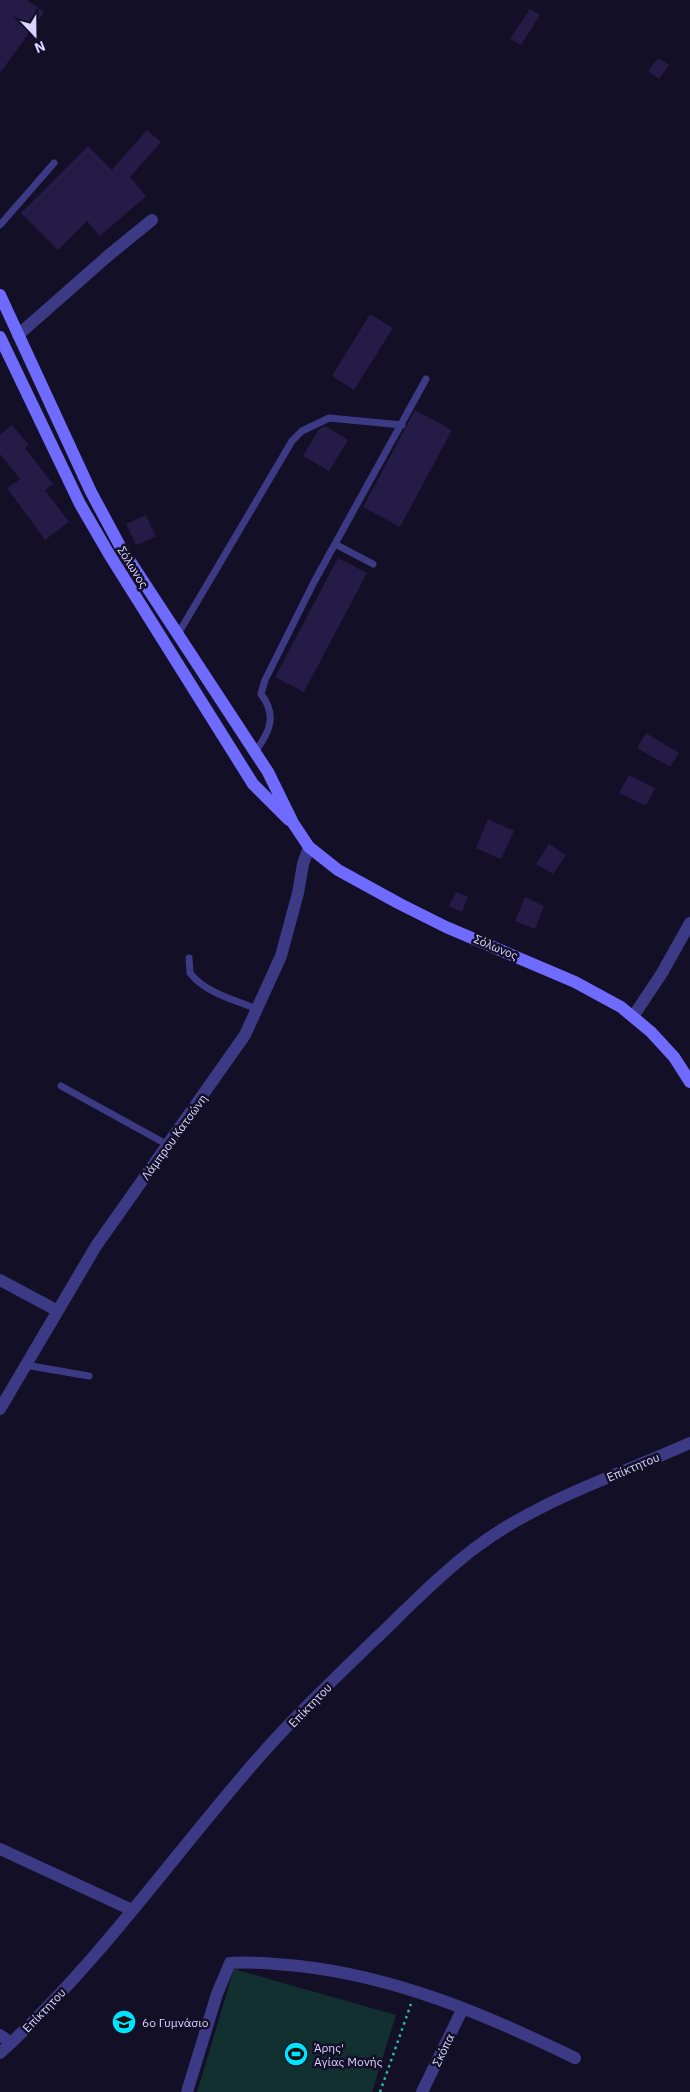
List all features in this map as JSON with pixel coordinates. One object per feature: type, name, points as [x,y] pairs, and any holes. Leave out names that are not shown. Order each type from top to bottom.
[{"type":"street","points":[[18,334],[152,220]]},
{"type":"street","name":"Σόλωνος","points":[[0,295],[111,531],[255,752],[273,781],[293,823],[309,847],[338,870],[400,904],[575,982],[634,1016],[674,1057],[690,1082]]},
{"type":"street","name":"Σόλωνος","points":[[0,337],[80,504],[109,554],[253,784],[293,823]]},
{"type":"street","name":"Λάμπρου Κατσώνη","points":[[0,1409],[96,1246],[235,1051],[259,1009],[281,956],[298,893],[303,864],[309,847]]},
{"type":"street","points":[[634,1016],[662,973],[690,924]]},
{"type":"street","points":[[0,1280],[58,1311]]},
{"type":"street","name":"Επίκτητου","points":[[0,2053],[100,1951],[255,1762],[422,1594],[476,1548],[507,1527],[591,1484],[690,1442]]},
{"type":"street","points":[[0,1849],[132,1910]]},
{"type":"street","points":[[187,2092],[217,1994],[230,1964],[251,1963],[315,1968],[386,1982],[464,2008],[575,2058]]},
{"type":"street","name":"Σκόπα","points":[[422,2092],[464,2008]]},
{"type":"street","points":[[0,2035],[11,2043]]},
{"type":"lane","points":[[0,224],[54,163]]},
{"type":"lane","points":[[255,752],[267,735],[271,724],[268,703],[261,694],[265,680],[335,544],[426,380]]},
{"type":"lane","points":[[178,634],[292,441],[302,431],[329,418],[402,425]]},
{"type":"lane","points":[[335,544],[373,564]]},
{"type":"lane","points":[[189,958],[189,969],[196,979],[228,997],[259,1009]]},
{"type":"lane","points":[[61,1086],[168,1145]]},
{"type":"lane","points":[[25,1365],[89,1376]]},
{"type":"path","points":[[380,2092],[398,2036],[416,1991]]},
{"type":"green space","name":"Άρης' Αγίας Μονής","points":[[234,1969],[396,2015],[372,2092],[197,2092]]},
{"type":"building","points":[[0,0],[27,0],[44,12],[0,73]]},
{"type":"building","points":[[530,9],[540,15],[521,45],[510,39]]},
{"type":"building","points":[[658,58],[669,65],[659,79],[648,71]]},
{"type":"building","points":[[147,130],[161,142],[130,177],[146,196],[100,236],[87,221],[58,250],[21,213],[88,146],[112,170]]},
{"type":"building","points":[[370,314],[393,328],[354,390],[332,376]]},
{"type":"building","points":[[415,410],[452,430],[400,527],[363,507]]},
{"type":"building","points":[[12,425],[29,445],[25,448],[53,484],[45,490],[69,522],[45,540],[7,488],[20,479],[0,454],[0,435]]},
{"type":"building","points":[[325,426],[348,440],[329,471],[303,456],[319,429]]},
{"type":"building","points":[[146,515],[156,537],[136,545],[126,524]]},
{"type":"building","points":[[338,558],[367,573],[304,692],[275,677]]},
{"type":"building","points":[[646,733],[679,753],[670,767],[637,748]]},
{"type":"building","points":[[629,775],[655,788],[646,806],[619,793]]},
{"type":"building","points":[[488,819],[514,831],[501,859],[476,848]]},
{"type":"building","points":[[549,844],[566,855],[553,874],[536,864]]},
{"type":"building","points":[[456,892],[468,897],[462,912],[449,906]]},
{"type":"building","points":[[525,897],[544,906],[535,929],[515,921]]},
{"type":"place","name":"6ο Γυμνάσιο","points":[[124,2022]]},
{"type":"place","name":"Άρης' Αγίας Μονής","points":[[296,2054]]}]
